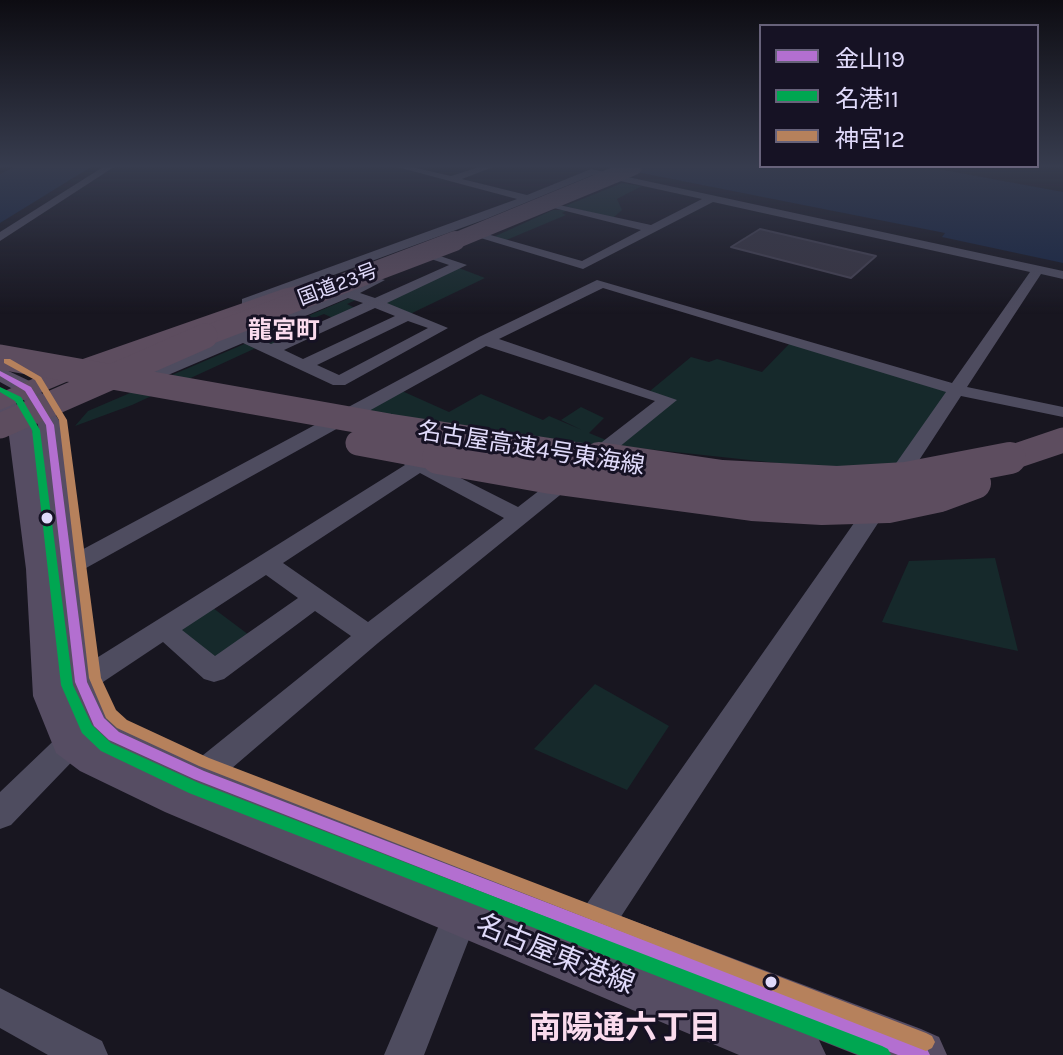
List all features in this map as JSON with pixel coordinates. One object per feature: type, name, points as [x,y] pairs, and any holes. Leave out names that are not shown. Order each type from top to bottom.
[{"type":"highway","name":"国道23号","points":[[334,289],[511,216]]},
{"type":"highway","name":"国道23号","points":[[9,405],[156,355],[519,216]]},
{"type":"highway","points":[[9,405],[105,359],[290,293],[334,289]]},
{"type":"highway","points":[[9,405],[119,382],[304,305],[334,289]]},
{"type":"highway","name":"名古屋高速4号東海線","points":[[0,357],[389,426],[416,424],[723,466],[817,470],[987,463],[1058,450]]},
{"type":"highway","name":"名古屋高速4号東海線","points":[[9,405],[233,411],[661,484],[778,495],[859,496],[932,491],[1001,476],[1058,450]]},
{"type":"main road","points":[[9,405],[50,425],[69,567],[84,732]]},
{"type":"main road","points":[[9,405],[41,569],[51,696],[84,732]]},
{"type":"main road","name":"名古屋東港線","points":[[84,732],[93,759],[189,787],[594,925],[921,1055]]},
{"type":"main road","name":"名古屋東港線","points":[[189,787],[460,916],[800,1055]]},
{"type":"street","points":[[0,237],[32,216]]},
{"type":"street","points":[[105,359],[134,342],[478,216]]},
{"type":"street","points":[[119,382],[155,374],[243,337],[334,289],[435,256],[527,216]]},
{"type":"street","points":[[603,216],[652,229]]},
{"type":"street","points":[[480,236],[583,265],[677,216]]},
{"type":"street","points":[[791,216],[1063,275]]},
{"type":"street","points":[[270,350],[461,265],[435,256]]},
{"type":"street","points":[[594,925],[1038,269]]},
{"type":"street","points":[[69,567],[485,340],[596,284],[610,284],[958,390],[1063,412]]},
{"type":"street","points":[[243,337],[339,381],[440,328],[334,289]]},
{"type":"street","points":[[303,365],[407,316]]},
{"type":"street","points":[[189,787],[369,636],[668,400],[485,340]]},
{"type":"street","points":[[338,421],[519,517]]},
{"type":"street","points":[[81,682],[419,465]]},
{"type":"street","points":[[266,563],[369,636]]},
{"type":"street","points":[[164,629],[214,671],[315,598]]},
{"type":"street","points":[[0,814],[84,732]]},
{"type":"street","points":[[404,1055],[460,916]]},
{"type":"street","points":[[0,1007],[88,1055]]},
{"type":"green space","points":[[539,216],[563,216],[504,241],[491,238]]},
{"type":"green space","points":[[459,268],[485,278],[410,314],[380,303]]},
{"type":"green space","points":[[352,297],[358,299],[347,304],[357,309],[335,319],[324,314],[311,319],[322,325],[274,346],[254,339]]},
{"type":"green space","points":[[249,342],[258,347],[132,405],[75,426],[88,411]]},
{"type":"green space","points":[[790,343],[948,392],[902,466],[805,466],[610,445],[671,400],[650,391],[691,357],[709,362],[717,359],[762,372]]},
{"type":"green space","points":[[402,391],[449,412],[481,394],[543,420],[549,416],[582,430],[561,420],[581,407],[604,418],[589,433],[606,440],[556,478],[351,418]]},
{"type":"green space","points":[[995,558],[1018,651],[882,622],[909,561]]},
{"type":"green space","points":[[209,605],[253,638],[215,667],[169,630]]},
{"type":"green space","points":[[595,684],[669,726],[627,790],[534,749]]},
{"type":"water","points":[[860,216],[1063,216],[1063,263],[942,237],[945,233]]},
{"type":"building","points":[[760,229],[876,256],[851,278],[731,247]]},
{"type":"transit line","name":"神宮12","points":[[7,361],[38,379],[63,420],[95,678],[111,714],[122,724],[204,762],[926,1042]]},
{"type":"transit line","name":"金山19","points":[[0,373],[28,389],[50,425],[81,682],[99,722],[114,736],[199,775],[921,1055]]},
{"type":"transit line","name":"名港11","points":[[0,389],[18,399],[36,430],[67,685],[87,729],[106,747],[194,788],[882,1055]]},
{"type":"district","name":"龍宮町","points":[[284,331]]},
{"type":"district","name":"南陽通六丁目","points":[[625,1029]]}]
